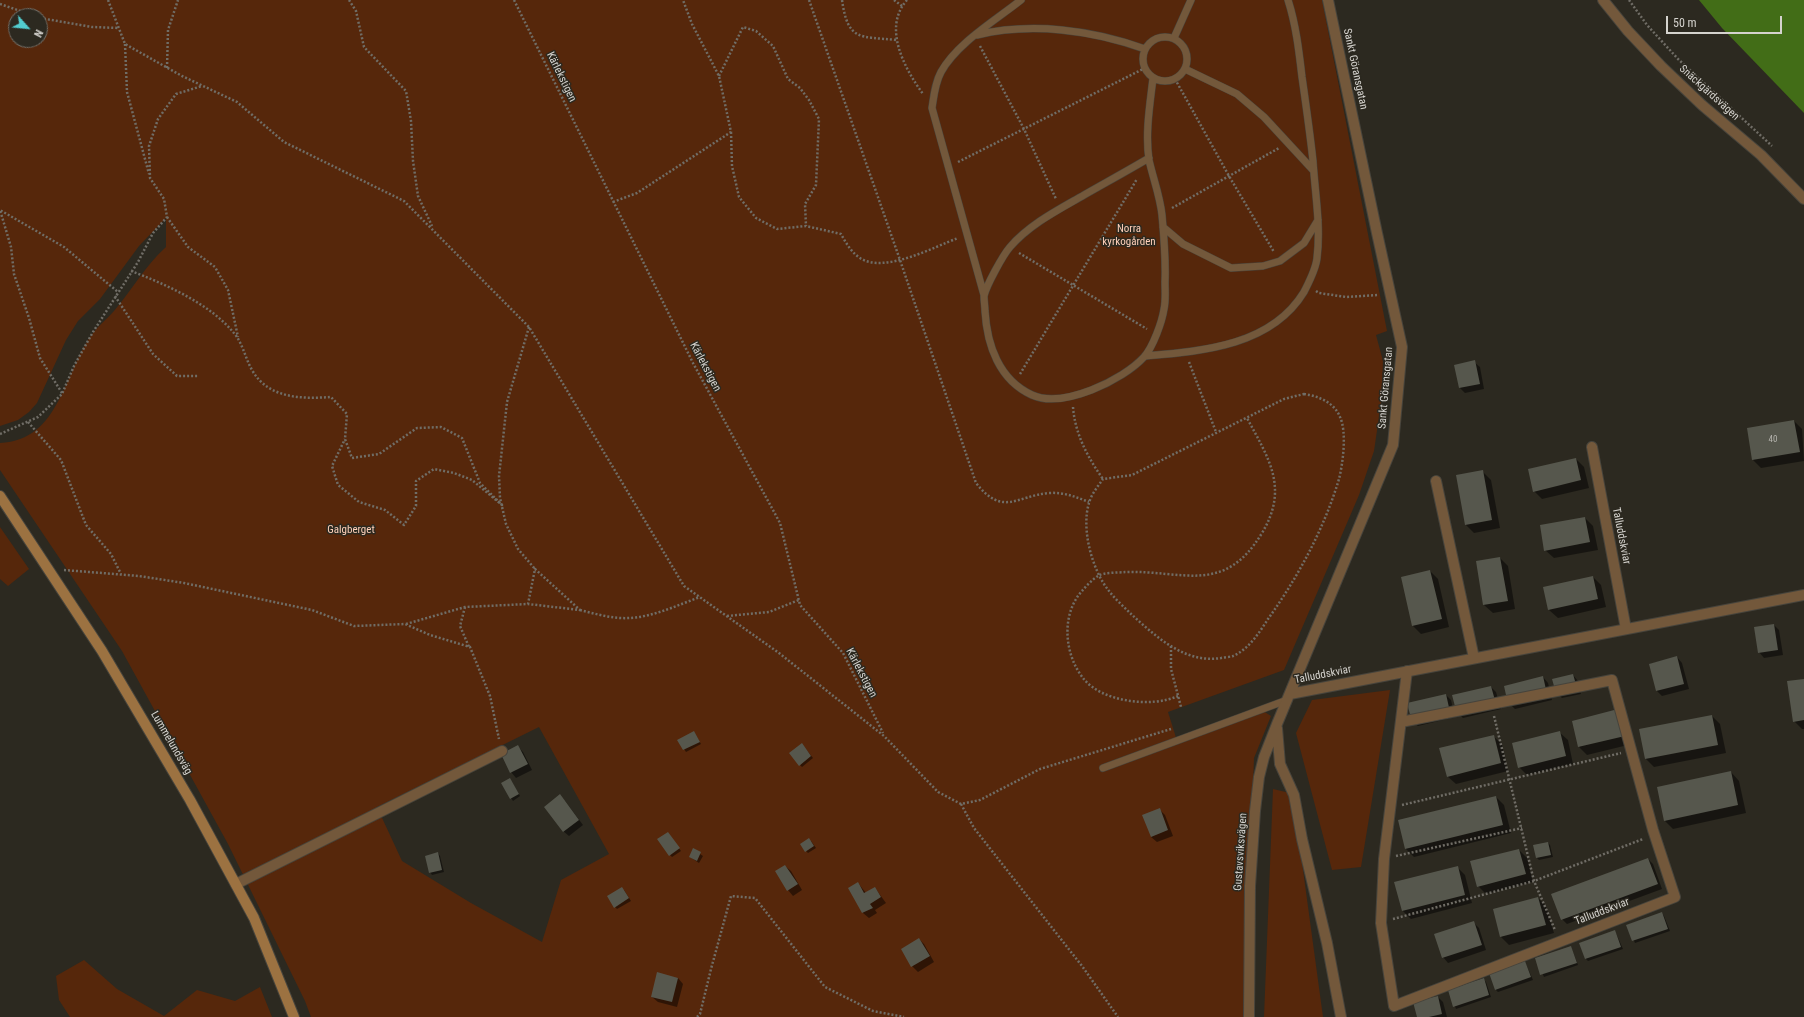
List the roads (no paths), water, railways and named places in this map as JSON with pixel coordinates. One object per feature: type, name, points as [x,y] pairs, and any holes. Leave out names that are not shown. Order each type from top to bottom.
[{"type":"main road","name":"Lummelundsväg","points":[[0,496],[102,651],[190,800],[254,918],[294,1017]]},
{"type":"street","name":"Sankt Göransgatan","points":[[1288,697],[1393,445],[1402,347],[1328,0]]},
{"type":"street","name":"Snäckgärdsvägen","points":[[1603,0],[1628,31],[1661,66],[1702,105],[1760,154],[1804,199]]},
{"type":"street","name":"Talluddskviar","points":[[1592,447],[1626,629]]},
{"type":"street","points":[[1436,481],[1474,658]]},
{"type":"street","name":"Talluddskviar","points":[[1288,697],[1407,671],[1804,595]]},
{"type":"street","name":"Talluddskviar","points":[[1401,722],[1612,680],[1655,834],[1675,897],[1394,1006],[1381,923],[1384,859],[1407,671]]},
{"type":"street","name":"Gustavsviksvägen","points":[[1249,1017],[1250,886],[1255,811],[1259,778],[1264,757],[1288,697]]},
{"type":"street","points":[[1277,724],[1280,764],[1294,795],[1302,839],[1327,943],[1341,1017]]},
{"type":"street","points":[[236,884],[502,751]]},
{"type":"lane","points":[[1021,0],[954,54],[941,72],[935,88],[932,108],[984,295],[986,325],[992,350],[1002,372],[1014,384],[1033,396],[1050,399],[1072,396],[1106,383],[1134,366],[1145,356],[1156,334],[1165,308],[1166,273],[1162,214],[1149,158],[1148,127],[1153,78]]},
{"type":"lane","points":[[1174,38],[1191,0]]},
{"type":"lane","points":[[1145,356],[1186,352],[1227,344],[1253,336],[1278,321],[1296,305],[1308,284],[1317,259],[1318,220],[1310,137],[1294,21],[1288,0]]},
{"type":"lane","points":[[975,36],[1000,30],[1036,28],[1085,33],[1145,49]]},
{"type":"lane","points":[[1161,37],[1174,38],[1185,48],[1188,62],[1186,69],[1175,79],[1160,81],[1153,78],[1145,68],[1143,62],[1145,49],[1154,39],[1161,37]]},
{"type":"lane","points":[[1186,69],[1238,94],[1264,117],[1313,170]]},
{"type":"lane","points":[[984,295],[995,271],[1010,248],[1028,230],[1061,208],[1149,158]]},
{"type":"lane","points":[[1162,227],[1183,244],[1231,268],[1263,266],[1280,261],[1304,243],[1318,220]]},
{"type":"lane","points":[[1103,768],[1288,697]]},
{"type":"park label","name":"Norra kyrkogården","points":[[1129,235]]},
{"type":"park label","name":"Galgberget","points":[[351,530]]}]
